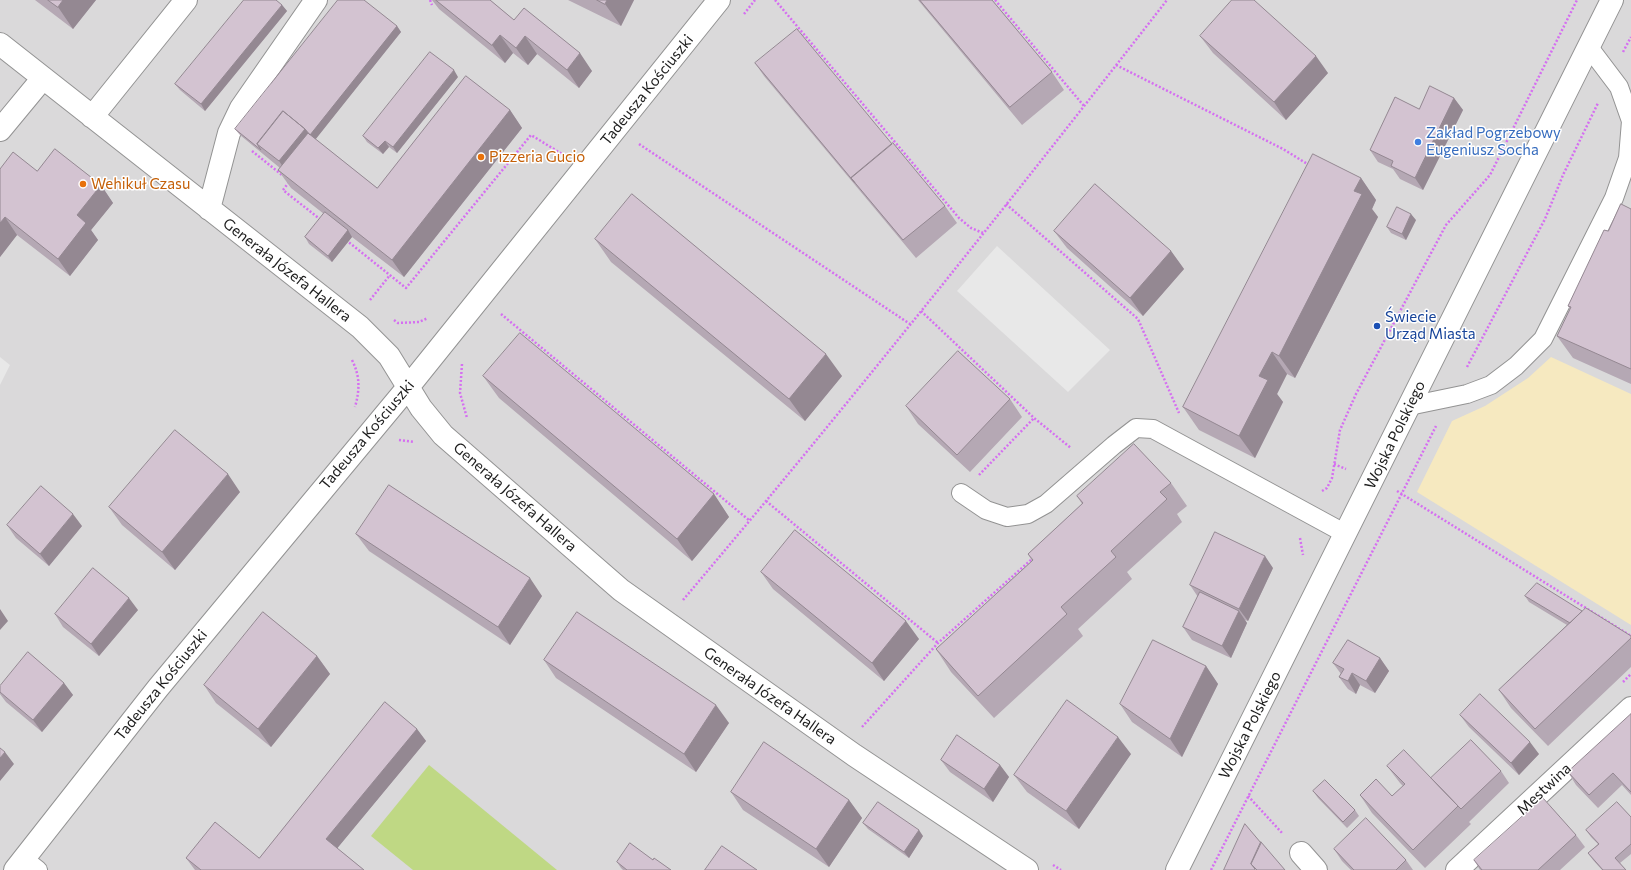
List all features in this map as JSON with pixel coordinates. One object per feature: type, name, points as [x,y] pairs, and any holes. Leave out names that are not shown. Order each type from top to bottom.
[{"type":"street","points":[[92,117],[186,0]]},
{"type":"street","points":[[208,209],[229,133],[241,108],[316,0]]},
{"type":"street","name":"Tadeusza Kościuszki","points":[[26,866],[158,688],[409,386],[719,0]]},
{"type":"street","name":"Wojska Polskiego","points":[[1177,870],[1612,0]]},
{"type":"street","name":"Generała Józefa Hallera","points":[[0,44],[360,327],[389,356],[409,386],[421,408],[443,435],[621,590],[854,755],[1027,870]]},
{"type":"street","points":[[0,130],[43,78]]},
{"type":"street","name":"Mestwina","points":[[1457,870],[1631,708]]},
{"type":"street","points":[[1302,853],[1316,870]]},
{"type":"lane","points":[[1409,406],[1467,394],[1491,384],[1516,366],[1543,339],[1614,198],[1628,158],[1631,121],[1619,87],[1588,46]]},
{"type":"lane","points":[[961,493],[986,510],[1007,517],[1028,514],[1046,504],[1089,466],[1136,428],[1153,429],[1346,534]]},
{"type":"path","points":[[430,0],[432,6]]},
{"type":"path","points":[[740,18],[755,0]]},
{"type":"path","points":[[775,0],[959,218],[971,228],[983,233]]},
{"type":"path","points":[[995,0],[1084,106]]},
{"type":"path","points":[[682,600],[750,521],[921,311],[1167,0]]},
{"type":"path","points":[[1319,494],[1327,488],[1332,478],[1340,430],[1356,394],[1446,225],[1490,175],[1577,0]]},
{"type":"path","points":[[1211,870],[1402,493],[1546,219],[1563,174],[1631,37]]},
{"type":"path","points":[[1116,65],[1283,149],[1309,166]]},
{"type":"path","points":[[229,133],[284,176]]},
{"type":"path","points":[[345,239],[406,288],[530,135],[566,156]]},
{"type":"path","points":[[633,149],[643,137]]},
{"type":"path","points":[[638,143],[910,324]]},
{"type":"path","points":[[290,180],[283,190],[326,224]]},
{"type":"path","points":[[1006,204],[1138,319],[1181,419]]},
{"type":"path","points":[[373,304],[369,301],[390,275]]},
{"type":"path","points":[[496,310],[750,521]]},
{"type":"path","points":[[921,311],[1034,418],[1080,456],[1089,466]]},
{"type":"path","points":[[393,319],[398,323],[419,322],[430,317]]},
{"type":"path","points":[[350,356],[359,375],[360,391],[355,409]]},
{"type":"path","points":[[462,363],[460,393],[468,421]]},
{"type":"path","points":[[961,493],[1034,418]]},
{"type":"path","points":[[395,443],[400,440],[413,442],[419,446]]},
{"type":"path","points":[[1334,464],[1402,493],[1631,636]]},
{"type":"path","points":[[766,501],[938,642]]},
{"type":"path","points":[[1297,532],[1301,540],[1304,559]]},
{"type":"path","points":[[858,732],[938,642],[1035,556]]},
{"type":"path","points":[[1248,796],[1302,853]]},
{"type":"path","points":[[1048,861],[1061,870]]},
{"type":"shaded area","points":[[0,0],[1631,0],[1631,870],[0,870]]},
{"type":"shaded area","points":[[997,246],[1110,350],[1068,392],[957,291]]},
{"type":"shaded area","points":[[0,357],[10,365],[0,385]]},
{"type":"shaded area","points":[[1551,357],[1631,394],[1631,625],[1417,492],[1452,421],[1485,406],[1528,378]]},
{"type":"green space","points":[[429,765],[557,870],[413,870],[371,836]]},
{"type":"building","points":[[48,0],[63,0],[58,7]]},
{"type":"building","points":[[244,0],[276,0],[282,5],[201,104],[175,84]]},
{"type":"building","points":[[338,0],[364,0],[397,26],[310,135],[283,111],[257,144],[261,150],[235,129]]},
{"type":"building","points":[[436,0],[490,0],[514,20],[524,8],[580,53],[567,70],[525,36],[516,48],[500,35],[492,45]]},
{"type":"building","points":[[597,0],[607,0],[605,4]]},
{"type":"building","points":[[920,0],[992,0],[1052,72],[1010,107]]},
{"type":"building","points":[[1232,0],[1254,0],[1316,56],[1274,102],[1200,36]]},
{"type":"building","points":[[797,29],[892,144],[851,178],[855,183],[755,63]]},
{"type":"building","points":[[430,52],[454,70],[393,147],[385,141],[378,148],[363,136]]},
{"type":"building","points":[[466,76],[510,110],[392,260],[278,170],[308,133],[377,188]]},
{"type":"building","name":"Zakład Pogrzebowy Eugeniusz Socha","points":[[1430,86],[1454,98],[1415,178],[1391,166],[1393,161],[1370,150],[1395,97],[1419,109]]},
{"type":"building","points":[[283,111],[305,129],[279,161],[257,144]]},
{"type":"building","points":[[893,143],[945,206],[903,240],[851,178]]},
{"type":"building","points":[[55,149],[101,185],[77,215],[86,223],[58,259],[5,217],[0,223],[0,169],[13,152],[37,171]]},
{"type":"building","points":[[1313,154],[1361,178],[1354,191],[1362,194],[1279,356],[1272,352],[1259,376],[1268,380],[1239,436],[1183,407]]},
{"type":"building","points":[[1095,184],[1171,251],[1130,298],[1054,231]]},
{"type":"building","points":[[632,194],[826,354],[789,399],[595,239]]},
{"type":"building","points":[[1621,204],[1631,209],[1631,369],[1557,336],[1571,307],[1568,306],[1604,230],[1608,231]]},
{"type":"building","points":[[1397,207],[1411,214],[1402,234],[1387,227]]},
{"type":"building","points":[[325,212],[348,230],[328,256],[305,237]]},
{"type":"building","points":[[520,333],[714,494],[677,539],[483,376]]},
{"type":"building","points":[[958,351],[1010,399],[957,455],[906,406]]},
{"type":"building","points":[[175,430],[228,474],[162,552],[109,507]]},
{"type":"building","points":[[1134,444],[1171,483],[1160,492],[1167,499],[1111,551],[1116,557],[1061,607],[1067,614],[978,696],[936,649],[1033,560],[1028,554],[1083,503],[1077,496]]},
{"type":"building","points":[[389,485],[530,578],[498,627],[356,534]]},
{"type":"building","points":[[41,486],[73,514],[40,554],[7,525]]},
{"type":"building","points":[[795,530],[906,621],[872,663],[761,572]]},
{"type":"building","points":[[1215,532],[1265,556],[1239,609],[1190,585]]},
{"type":"building","points":[[93,568],[129,598],[91,644],[55,614]]},
{"type":"building","points":[[1537,583],[1582,611],[1570,623],[1525,596]]},
{"type":"building","points":[[1200,592],[1239,611],[1222,646],[1183,627]]},
{"type":"building","points":[[1586,608],[1631,636],[1631,638],[1535,729],[1499,690]]},
{"type":"building","points":[[263,612],[317,656],[258,729],[204,685]]},
{"type":"building","points":[[577,612],[716,705],[684,754],[544,660]]},
{"type":"building","points":[[1153,640],[1206,666],[1170,739],[1120,704]]},
{"type":"building","points":[[1348,640],[1380,658],[1366,681],[1352,673],[1348,681],[1339,677],[1344,669],[1333,663]]},
{"type":"building","points":[[28,652],[64,683],[33,720],[0,692],[0,686]]},
{"type":"building","points":[[1480,694],[1530,742],[1511,763],[1460,715]]},
{"type":"building","points":[[1067,700],[1118,737],[1066,811],[1014,775]]},
{"type":"building","points":[[385,702],[417,729],[326,839],[364,870],[201,870],[186,858],[215,822],[259,858]]},
{"type":"building","points":[[1631,714],[1631,792],[1613,773],[1589,795],[1568,772]]},
{"type":"building","points":[[957,735],[1000,765],[984,789],[941,760]]},
{"type":"building","points":[[1471,740],[1501,771],[1461,809],[1431,778]]},
{"type":"building","points":[[764,742],[849,800],[816,849],[731,792]]},
{"type":"building","points":[[0,748],[5,752],[0,758]]},
{"type":"building","points":[[1404,750],[1458,806],[1413,850],[1360,795],[1376,779],[1392,796],[1405,784],[1387,766]]},
{"type":"building","points":[[1325,780],[1355,810],[1343,822],[1313,791]]},
{"type":"building","points":[[1543,798],[1576,835],[1538,870],[1482,870],[1474,860]]},
{"type":"building","points":[[878,802],[919,830],[904,852],[863,823]]},
{"type":"building","points":[[1617,802],[1631,817],[1631,844],[1615,858],[1626,870],[1603,870],[1588,853],[1599,844],[1586,830]]},
{"type":"building","points":[[1366,818],[1406,860],[1396,870],[1354,870],[1334,849]]},
{"type":"building","points":[[1245,824],[1261,843],[1251,864],[1255,870],[1224,870]]},
{"type":"building","points":[[1261,842],[1285,870],[1257,870],[1251,864]]},
{"type":"building","points":[[630,843],[653,860],[654,858],[671,870],[627,870],[617,862]]},
{"type":"building","points":[[722,846],[757,870],[705,870]]},
{"type":"place","name":"Zakład Pogrzebowy Eugeniusz Socha","points":[[1418,142]]},
{"type":"place","name":"Pizzeria Gucio","points":[[481,157]]},
{"type":"place","name":"Wehikuł Czasu","points":[[83,184]]},
{"type":"place","name":"Świecie Urząd Miasta","points":[[1377,326]]}]
